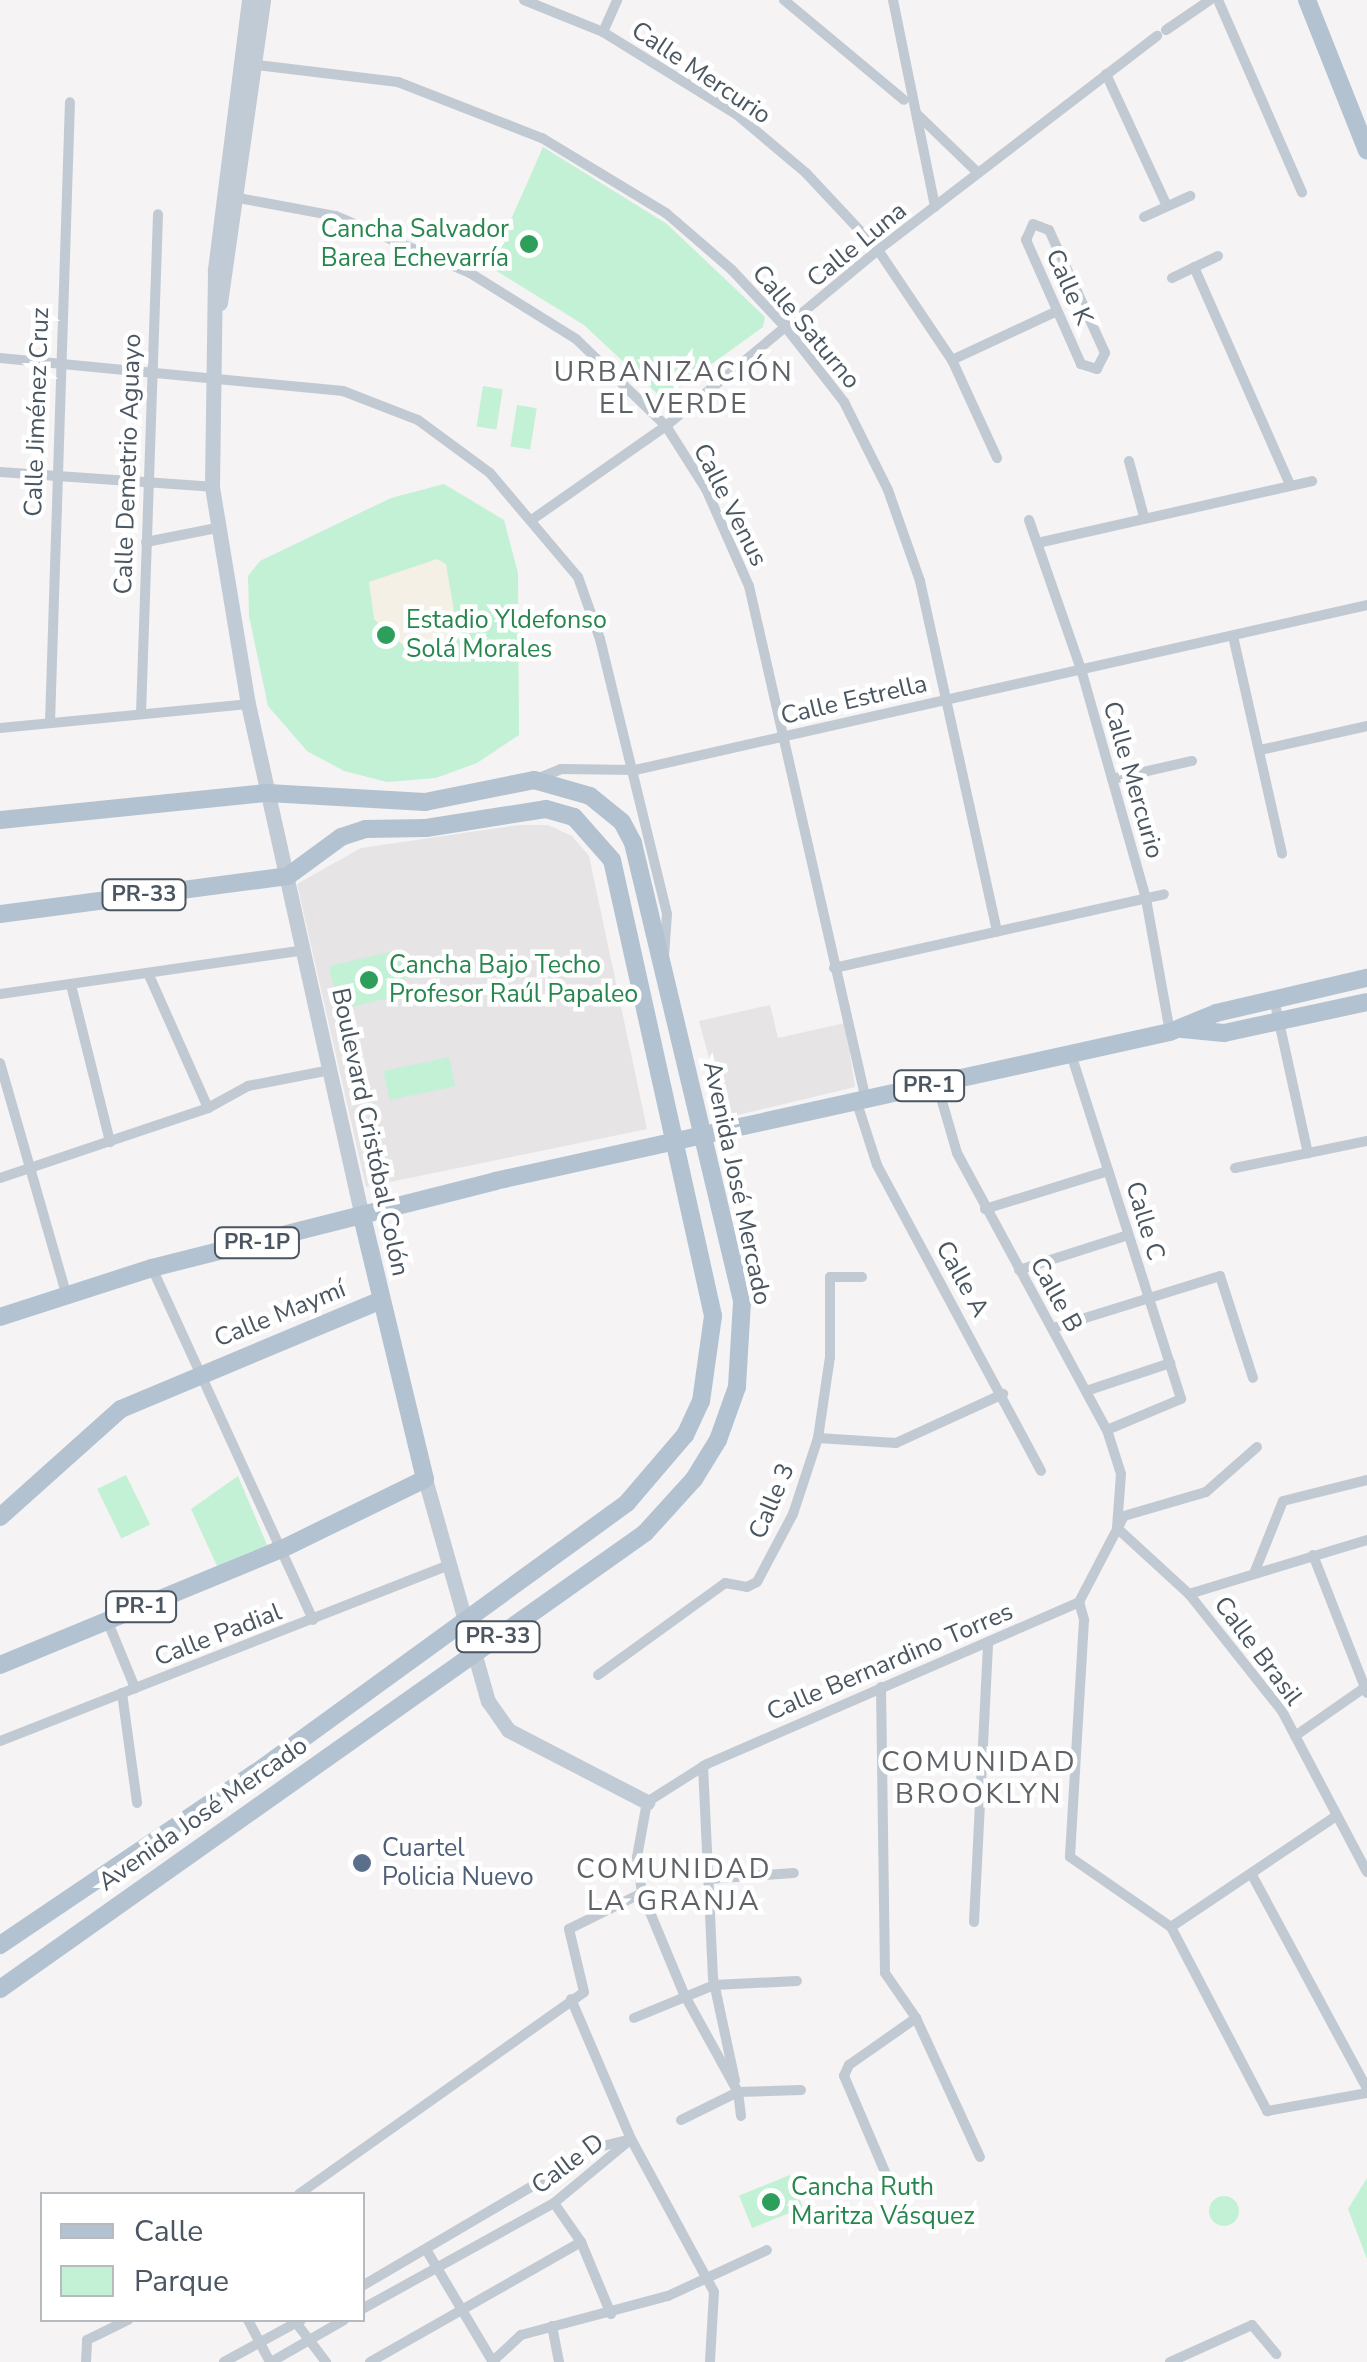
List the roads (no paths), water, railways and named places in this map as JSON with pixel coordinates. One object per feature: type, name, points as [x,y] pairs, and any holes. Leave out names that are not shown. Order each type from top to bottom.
[{"type":"main road","points":[[1307,0],[1367,151]]},
{"type":"main road","name":"Avenida José Mercado","points":[[0,1989],[645,1533],[694,1479],[718,1440],[736,1386],[742,1302],[662,968],[622,822],[590,796],[534,780],[425,802],[342,800],[268,792]]},
{"type":"main road","name":"PR-33","points":[[0,820],[268,792]]},
{"type":"main road","points":[[341,837],[342,800]]},
{"type":"main road","name":"Avenida José Mercado","points":[[0,1946],[255,1773],[627,1503],[685,1435],[701,1402],[713,1316],[612,860],[601,841],[574,817],[546,809],[341,837],[288,876]]},
{"type":"main road","name":"PR-33","points":[[0,914],[288,876]]},
{"type":"main road","name":"PR-1","points":[[362,1217],[1176,1030],[1274,999],[1367,978]]},
{"type":"main road","name":"PR-1","points":[[1176,1030],[1224,1033],[1367,1002]]},
{"type":"main road","name":"PR-1P","points":[[0,1317],[152,1268],[362,1217]]},
{"type":"main road","name":"Boulevard Cristóbal Colón","points":[[362,1217],[425,1479]]},
{"type":"main road","name":"Calle Maymí","points":[[0,1517],[121,1409],[196,1374],[382,1300]]},
{"type":"main road","name":"PR-1","points":[[0,1665],[282,1549],[425,1479]]},
{"type":"street","points":[[249,0],[249,64]]},
{"type":"street","points":[[249,64],[263,0]]},
{"type":"street","name":"Calle Mercurio","points":[[524,0],[603,32],[736,114],[806,173],[878,250],[952,360],[997,458]]},
{"type":"street","points":[[603,32],[617,0]]},
{"type":"street","points":[[784,0],[904,100]]},
{"type":"street","points":[[893,0],[935,207]]},
{"type":"street","name":"Calle Luna","points":[[533,519],[666,426],[878,250],[1106,74],[1210,0]]},
{"type":"street","points":[[1218,0],[1302,192]]},
{"type":"street","name":"Boulevard Cristóbal Colón","points":[[249,64],[231,197],[214,271],[218,312],[212,487],[248,704],[362,1217]]},
{"type":"street","name":"Calle Saturno","points":[[249,64],[398,82],[542,138],[666,213],[732,270],[787,329],[844,402],[888,490],[920,580],[997,932]]},
{"type":"street","points":[[1106,74],[1167,206]]},
{"type":"street","name":"Calle Jiménez Cruz","points":[[50,723],[58,362],[70,102]]},
{"type":"street","points":[[918,114],[978,173]]},
{"type":"street","points":[[1144,217],[1190,196]]},
{"type":"street","name":"Calle Venus","points":[[231,197],[336,216],[470,273],[576,339],[666,426],[706,489],[749,586],[862,1102]]},
{"type":"street","name":"Calle Demetrio Aguayo","points":[[141,714],[158,214]]},
{"type":"street","name":"Calle K","points":[[1033,224],[1049,230],[1104,353],[1096,370],[1081,364],[1057,311],[1026,240],[1033,224]]},
{"type":"street","points":[[1172,278],[1218,256]]},
{"type":"street","points":[[1194,268],[1290,486]]},
{"type":"street","points":[[952,360],[1057,311]]},
{"type":"street","points":[[0,358],[343,391],[418,420],[490,473],[533,519],[578,577],[635,770],[667,914],[662,968]]},
{"type":"street","points":[[1130,461],[1144,518]]},
{"type":"street","points":[[0,472],[212,487]]},
{"type":"street","points":[[1042,542],[1312,481]]},
{"type":"street","name":"Calle Mercurio","points":[[1029,520],[1042,542],[1081,669],[1146,899],[1176,1030]]},
{"type":"street","points":[[146,542],[217,528]]},
{"type":"street","name":"Calle Estrella","points":[[534,780],[562,769],[635,770],[1367,606]]},
{"type":"street","points":[[1234,636],[1282,854]]},
{"type":"street","points":[[0,728],[248,704]]},
{"type":"street","points":[[1260,750],[1367,726]]},
{"type":"street","points":[[1112,779],[1192,761]]},
{"type":"street","points":[[834,968],[1164,894]]},
{"type":"street","points":[[0,994],[304,950]]},
{"type":"street","points":[[148,974],[208,1108]]},
{"type":"street","points":[[70,986],[110,1142]]},
{"type":"street","points":[[1274,999],[1308,1152]]},
{"type":"street","name":"Calle C","points":[[1071,1054],[1181,1399],[1107,1430]]},
{"type":"street","points":[[0,1062],[26,1170],[67,1297]]},
{"type":"street","points":[[0,1178],[208,1108],[248,1086],[330,1070]]},
{"type":"street","name":"Calle B","points":[[938,1084],[958,1153],[985,1209],[1107,1430],[1121,1474],[1117,1528]]},
{"type":"street","name":"Calle A","points":[[862,1102],[877,1165],[1003,1394],[1041,1472]]},
{"type":"street","points":[[1235,1168],[1367,1140]]},
{"type":"street","points":[[985,1209],[1108,1171]]},
{"type":"street","points":[[1020,1270],[1128,1235]]},
{"type":"street","points":[[152,1268],[196,1374],[313,1620]]},
{"type":"street","points":[[1054,1328],[1220,1276],[1253,1378]]},
{"type":"street","name":"Calle 3","points":[[598,1675],[725,1583],[747,1587],[757,1582],[793,1514],[818,1438],[830,1357],[830,1277],[862,1277]]},
{"type":"street","points":[[1086,1391],[1170,1363]]},
{"type":"street","points":[[818,1438],[896,1444],[1003,1394]]},
{"type":"street","points":[[1252,1875],[1367,2091],[1268,2111],[1171,1928],[1070,1857],[1084,1620],[1079,1602],[1124,1516],[1206,1492],[1257,1447]]},
{"type":"street","name":"Boulevard Cristóbal Colón","points":[[425,1479],[488,1701],[508,1730],[647,1802]]},
{"type":"street","points":[[1255,1571],[1283,1501],[1367,1480]]},
{"type":"street","name":"Calle Brasil","points":[[1117,1528],[1189,1594],[1295,1736],[1367,1872]]},
{"type":"street","points":[[1189,1594],[1367,1540]]},
{"type":"street","points":[[1295,1736],[1366,1689],[1313,1555]]},
{"type":"street","name":"Calle Padial","points":[[0,1740],[450,1565]]},
{"type":"street","name":"Calle Bernardino Torres","points":[[647,1802],[703,1766],[1079,1602]]},
{"type":"street","points":[[107,1620],[134,1688]]},
{"type":"street","points":[[974,1922],[988,1642]]},
{"type":"street","points":[[881,1687],[885,1973],[916,2018],[980,2157]]},
{"type":"street","points":[[122,1693],[136,1803]]},
{"type":"street","points":[[703,1766],[714,1984],[741,2116]]},
{"type":"street","points":[[647,1802],[638,1844],[642,1894],[684,1994],[738,2092]]},
{"type":"street","points":[[1171,1928],[1336,1816]]},
{"type":"street","points":[[708,1879],[794,1873]]},
{"type":"street","points":[[301,2192],[571,1999],[586,1984],[569,1929],[642,1894]]},
{"type":"street","points":[[634,2018],[714,1984],[797,1981]]},
{"type":"street","points":[[571,1999],[631,2139],[706,2275],[713,2314],[710,2362]]},
{"type":"street","points":[[890,2186],[844,2076],[848,2065],[916,2018]]},
{"type":"street","points":[[681,2120],[738,2092],[802,2090]]},
{"type":"street","name":"Calle D","points":[[365,2307],[554,2203],[631,2139]]},
{"type":"street","name":"Calle D","points":[[365,2284],[598,2147],[631,2139]]},
{"type":"street","points":[[554,2203],[581,2242],[610,2314]]},
{"type":"street","points":[[370,2362],[581,2242]]},
{"type":"street","points":[[427,2251],[464,2308],[491,2361],[521,2335],[668,2296],[706,2275],[767,2250]]},
{"type":"street","points":[[86,2362],[88,2340],[122,2322]]},
{"type":"street","points":[[249,2322],[270,2362],[340,2322]]},
{"type":"street","points":[[224,2362],[294,2322]]},
{"type":"street","points":[[298,2322],[326,2362]]},
{"type":"street","points":[[1170,2362],[1252,2324],[1276,2354]]},
{"type":"street","points":[[552,2326],[558,2362]]},
{"type":"place","name":"Cancha Salvador Barea Echevarría","points":[[529,244]]},
{"type":"place","name":"Estadio Yldefonso Solá Morales","points":[[386,635]]},
{"type":"place","name":"Cancha Bajo Techo Profesor Raúl Papaleo","points":[[369,980]]},
{"type":"place","name":"Cuartel Policia Nuevo","points":[[362,1863]]},
{"type":"place","name":"Cancha Ruth Maritza Vásquez","points":[[771,2202]]},
{"type":"district","name":"URBANIZACIÓN EL VERDE","points":[[674,388]]},
{"type":"district","name":"COMUNIDAD BROOKLYN","points":[[979,1778]]},
{"type":"district","name":"COMUNIDAD LA GRANJA","points":[[674,1885]]}]
